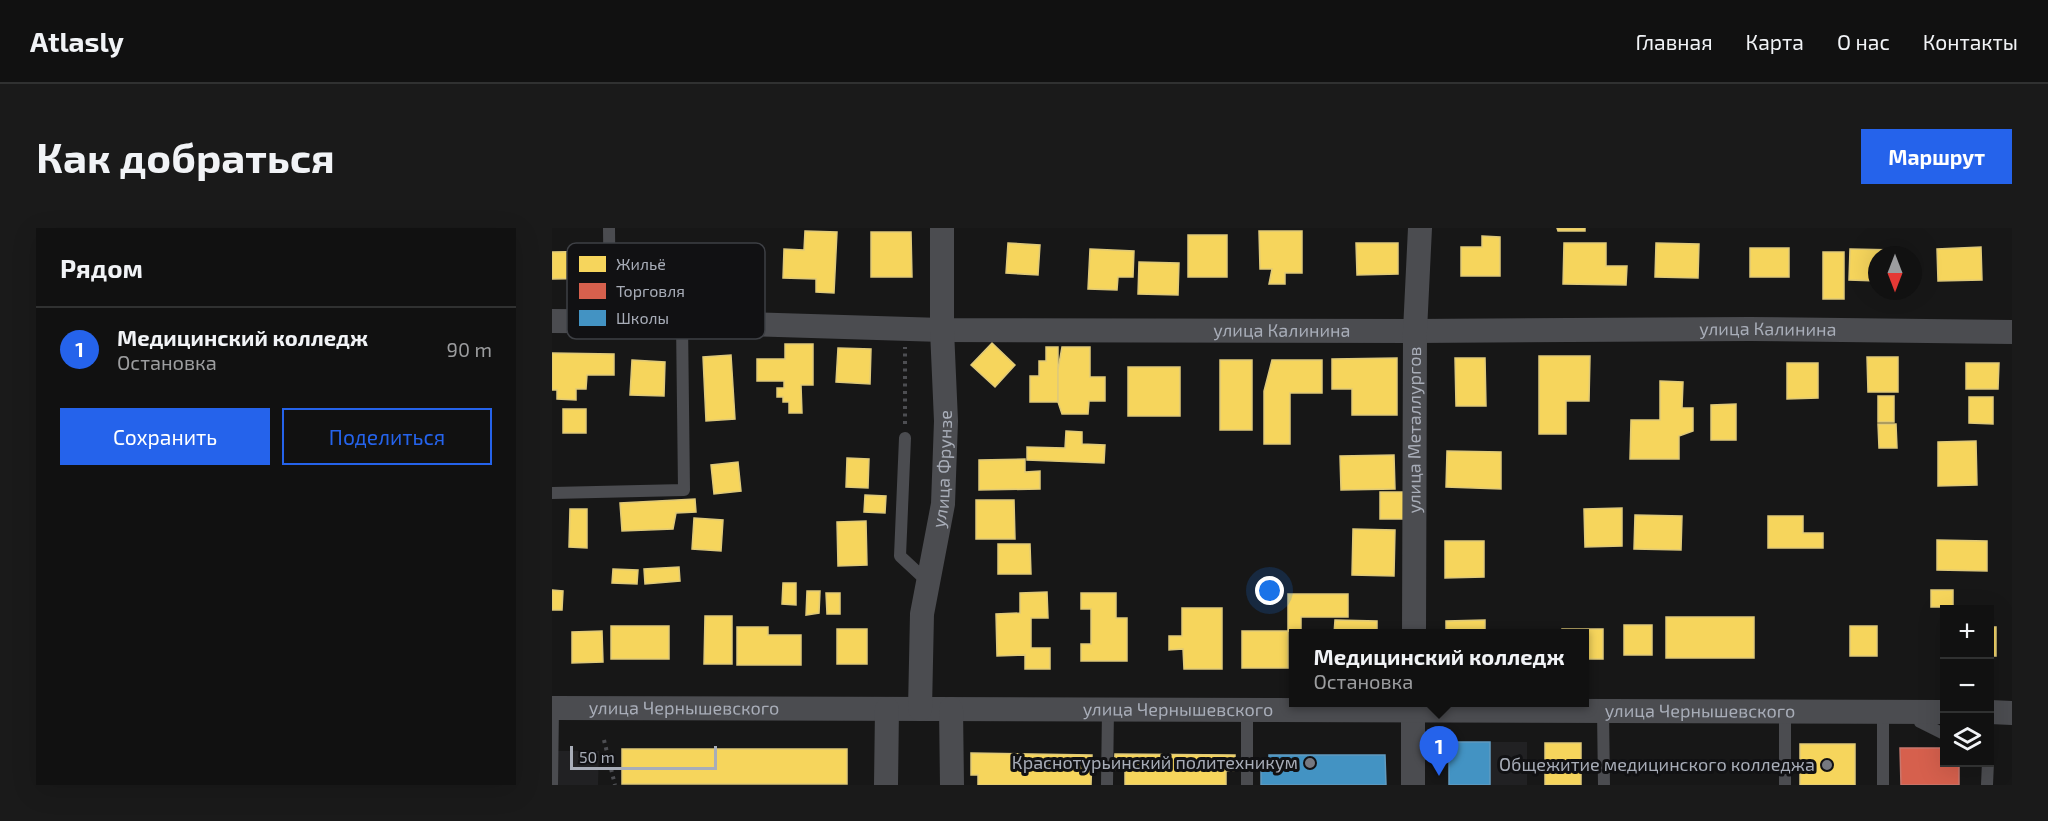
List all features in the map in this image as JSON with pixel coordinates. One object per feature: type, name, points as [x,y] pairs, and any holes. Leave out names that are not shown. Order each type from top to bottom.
[{"type":"street","name":"улица Фрунзе","points":[[920,709],[922,614],[943,504],[946,421],[942,330],[942,228]]},
{"type":"street","name":"улица Металлургов","points":[[1414,629],[1415,331],[1420,228]]},
{"type":"street","name":"улица Калинина","points":[[765,324],[942,330],[1750,329],[2012,332]]},
{"type":"street","name":"улица Чернышевского","points":[[553,708],[1247,710],[1372,707]]},
{"type":"street","points":[[1413,707],[1413,785]]},
{"type":"street","name":"улица Чернышевского","points":[[1451,707],[1603,711],[1940,712]]},
{"type":"street","points":[[886,785],[887,709]]},
{"type":"street","points":[[951,709],[952,785]]},
{"type":"street","points":[[1994,712],[2012,713]]},
{"type":"lane","points":[[609,228],[609,243]]},
{"type":"lane","points":[[552,493],[684,490],[682,339]]},
{"type":"lane","points":[[905,438],[900,556],[928,582]]},
{"type":"lane","points":[[552,783],[553,708]]},
{"type":"lane","points":[[1107,785],[1108,709]]},
{"type":"lane","points":[[1247,710],[1247,785]]},
{"type":"lane","points":[[1603,711],[1604,785]]},
{"type":"lane","points":[[1785,712],[1785,785]]},
{"type":"lane","points":[[1883,712],[1883,785]]},
{"type":"lane","points":[[1920,712],[1920,722],[1940,732]]},
{"type":"lane","points":[[1988,767],[1988,785]]},
{"type":"path","points":[[905,438],[906,329]]},
{"type":"path","points":[[604,740],[615,785]]},
{"type":"shaded area","points":[[1449,742],[1527,742],[1527,785],[1449,785]]},
{"type":"shaded area","points":[[552,751],[599,751],[598,785],[552,785]]},
{"type":"building: Жильё","points":[[1557,228],[1585,228],[1585,231],[1558,231]]},
{"type":"building: Жильё","points":[[805,231],[837,232],[834,293],[816,292],[816,279],[783,278],[784,249],[804,250]]},
{"type":"building: Жильё","points":[[1259,231],[1302,231],[1302,273],[1285,273],[1285,284],[1269,284],[1272,269],[1260,269]]},
{"type":"building: Жильё","points":[[871,232],[911,232],[912,277],[871,277]]},
{"type":"building: Жильё","points":[[1188,235],[1227,235],[1227,277],[1188,277]]},
{"type":"building: Жильё","points":[[1482,236],[1500,237],[1500,276],[1461,276],[1461,247],[1482,247]]},
{"type":"building: Жильё","points":[[1008,243],[1040,245],[1038,275],[1006,273]]},
{"type":"building: Жильё","points":[[1356,243],[1398,243],[1398,274],[1357,275]]},
{"type":"building: Жильё","points":[[1564,243],[1606,243],[1606,266],[1627,266],[1626,285],[1563,284]]},
{"type":"building: Жильё","points":[[1656,243],[1699,244],[1698,278],[1655,277]]},
{"type":"building: Жильё","points":[[1981,247],[1982,280],[1938,281],[1937,249]]},
{"type":"building: Жильё","points":[[1750,248],[1789,248],[1789,277],[1750,277]]},
{"type":"building: Жильё","points":[[1090,249],[1134,251],[1133,277],[1118,277],[1117,290],[1088,289]]},
{"type":"building: Жильё","points":[[1850,249],[1868,249],[1868,281],[1849,280]]},
{"type":"building: Жильё","points":[[552,252],[567,252],[567,279],[552,279]]},
{"type":"building: Жильё","points":[[1823,252],[1844,252],[1844,299],[1823,299]]},
{"type":"building: Жильё","points":[[1139,262],[1179,263],[1178,295],[1138,294]]},
{"type":"building: Жильё","points":[[992,343],[1015,365],[995,387],[971,365]]},
{"type":"building: Жильё","points":[[785,344],[813,344],[813,385],[801,385],[802,413],[789,413],[789,402],[783,402],[783,397],[777,397],[777,388],[784,388],[784,381],[757,381],[757,359],[785,359]]},
{"type":"building: Жильё","points":[[1046,347],[1058,347],[1058,402],[1030,402],[1030,376],[1039,376],[1039,361],[1046,361]]},
{"type":"building: Жильё","points":[[1062,347],[1090,347],[1090,377],[1105,377],[1105,401],[1089,401],[1088,414],[1062,414],[1058,402],[1058,369]]},
{"type":"building: Жильё","points":[[838,348],[871,349],[870,384],[836,382]]},
{"type":"building: Жильё","points":[[552,353],[614,354],[614,375],[587,375],[586,389],[576,389],[576,400],[557,399],[557,390],[552,390]]},
{"type":"building: Жильё","points":[[731,355],[735,419],[706,421],[703,357]]},
{"type":"building: Жильё","points":[[1539,356],[1590,356],[1589,401],[1566,401],[1566,434],[1539,434]]},
{"type":"building: Жильё","points":[[1867,357],[1898,357],[1898,392],[1868,392]]},
{"type":"building: Жильё","points":[[1397,358],[1397,415],[1352,415],[1352,389],[1332,389],[1332,359]]},
{"type":"building: Жильё","points":[[1455,358],[1485,358],[1486,406],[1456,406]]},
{"type":"building: Жильё","points":[[632,360],[665,362],[664,396],[630,395]]},
{"type":"building: Жильё","points":[[1220,360],[1252,360],[1252,430],[1220,430]]},
{"type":"building: Жильё","points":[[1272,360],[1322,360],[1322,393],[1290,393],[1290,444],[1264,444],[1264,391]]},
{"type":"building: Жильё","points":[[1787,363],[1818,363],[1818,398],[1787,399]]},
{"type":"building: Жильё","points":[[1966,363],[1999,363],[1998,389],[1966,389]]},
{"type":"building: Жильё","points":[[1128,367],[1180,367],[1180,416],[1128,416]]},
{"type":"building: Жильё","points":[[1660,381],[1683,382],[1682,408],[1693,408],[1693,431],[1679,436],[1679,459],[1630,459],[1631,420],[1660,420]]},
{"type":"building: Жильё","points":[[1878,396],[1894,396],[1894,422],[1878,422]]},
{"type":"building: Жильё","points":[[1969,397],[1993,397],[1993,424],[1969,423]]},
{"type":"building: Жильё","points":[[1736,404],[1736,440],[1711,440],[1711,405]]},
{"type":"building: Жильё","points":[[563,409],[586,409],[586,433],[563,433]]},
{"type":"building: Жильё","points":[[1878,424],[1896,424],[1897,448],[1879,448]]},
{"type":"building: Жильё","points":[[1066,431],[1082,432],[1082,444],[1105,445],[1104,463],[1027,460],[1027,447],[1065,448]]},
{"type":"building: Жильё","points":[[1976,441],[1977,485],[1938,486],[1938,442]]},
{"type":"building: Жильё","points":[[1447,451],[1501,452],[1501,489],[1446,487]]},
{"type":"building: Жильё","points":[[1394,455],[1395,489],[1341,490],[1340,456]]},
{"type":"building: Жильё","points":[[847,458],[869,459],[868,488],[846,487]]},
{"type":"building: Жильё","points":[[1025,459],[1025,472],[1040,471],[1040,489],[979,490],[979,460]]},
{"type":"building: Жильё","points":[[738,462],[741,491],[714,494],[711,465]]},
{"type":"building: Жильё","points":[[1380,492],[1413,492],[1413,519],[1380,519]]},
{"type":"building: Жильё","points":[[865,495],[886,496],[885,513],[864,512]]},
{"type":"building: Жильё","points":[[695,499],[696,512],[676,513],[673,529],[622,531],[620,503]]},
{"type":"building: Жильё","points":[[976,500],[1014,500],[1015,539],[976,539]]},
{"type":"building: Жильё","points":[[1622,508],[1622,546],[1585,547],[1584,509]]},
{"type":"building: Жильё","points":[[570,509],[587,509],[587,548],[569,547]]},
{"type":"building: Жильё","points":[[1635,515],[1682,516],[1681,550],[1634,549]]},
{"type":"building: Жильё","points":[[1768,516],[1803,516],[1803,533],[1823,533],[1823,548],[1768,548]]},
{"type":"building: Жильё","points":[[694,518],[723,520],[721,551],[692,549]]},
{"type":"building: Жильё","points":[[866,521],[867,565],[838,566],[837,522]]},
{"type":"building: Жильё","points":[[1353,529],[1395,530],[1394,576],[1352,575]]},
{"type":"building: Жильё","points":[[1937,540],[1987,541],[1987,571],[1937,570]]},
{"type":"building: Жильё","points":[[1445,541],[1484,541],[1484,577],[1445,578]]},
{"type":"building: Жильё","points":[[998,544],[1030,544],[1031,574],[998,574]]},
{"type":"building: Жильё","points":[[679,567],[680,581],[645,584],[644,569]]},
{"type":"building: Жильё","points":[[613,569],[638,570],[637,584],[612,583]]},
{"type":"building: Жильё","points":[[783,583],[796,583],[796,605],[782,604]]},
{"type":"building: Жильё","points":[[552,590],[563,591],[562,610],[552,610]]},
{"type":"building: Жильё","points":[[1931,590],[1953,590],[1953,605],[1931,607]]},
{"type":"building: Жильё","points":[[807,591],[820,591],[819,613],[806,615]]},
{"type":"building: Жильё","points":[[1047,592],[1048,618],[1031,618],[1031,648],[1050,648],[1050,669],[1025,669],[1025,655],[997,656],[996,614],[1020,613],[1020,593]]},
{"type":"building: Жильё","points":[[826,593],[840,593],[840,614],[827,614]]},
{"type":"building: Жильё","points":[[1081,593],[1116,593],[1116,618],[1127,618],[1127,661],[1081,661],[1081,644],[1091,644],[1091,609],[1081,609]]},
{"type":"building: Жильё","points":[[1288,594],[1348,594],[1348,617],[1301,617],[1301,629],[1289,629],[1288,631]]},
{"type":"building: Жильё","points":[[1182,608],[1222,608],[1222,669],[1184,669],[1183,649],[1169,650],[1169,636],[1182,636]]},
{"type":"building: Жильё","points":[[705,616],[732,616],[732,664],[704,664]]},
{"type":"building: Жильё","points":[[1666,617],[1754,617],[1754,658],[1666,658]]},
{"type":"building: Жильё","points":[[1335,620],[1377,621],[1377,629],[1334,629]]},
{"type":"building: Жильё","points":[[1485,620],[1485,629],[1446,629],[1446,621]]},
{"type":"building: Жильё","points":[[1624,625],[1652,625],[1652,655],[1624,655]]},
{"type":"building: Жильё","points":[[611,626],[669,626],[669,659],[611,659]]},
{"type":"building: Жильё","points":[[1850,626],[1877,626],[1877,656],[1850,656]]},
{"type":"building: Жильё","points":[[737,627],[768,627],[768,635],[801,635],[801,665],[737,665]]},
{"type":"building: Жильё","points":[[1994,627],[1996,627],[1996,656],[1994,656]]},
{"type":"building: Жильё","points":[[837,629],[867,629],[867,664],[837,664]]},
{"type":"building: Жильё","points":[[1589,629],[1603,629],[1603,659],[1589,659]]},
{"type":"building: Жильё","points":[[602,631],[603,662],[572,663],[572,632]]},
{"type":"building: Жильё","points":[[1242,631],[1288,631],[1288,668],[1242,668]]},
{"type":"building: Жильё","points":[[1545,743],[1581,743],[1581,785],[1545,785]]},
{"type":"building: Жильё","name":"Общежитие медицинского колледжа","points":[[1800,744],[1855,744],[1855,785],[1800,785]]},
{"type":"building: Жильё","points":[[622,749],[847,749],[847,784],[622,784]]},
{"type":"building: Жильё","points":[[971,753],[1092,755],[1091,785],[978,785],[978,775],[971,775]]},
{"type":"building: Жильё","points":[[1115,754],[1235,755],[1235,771],[1226,771],[1226,785],[1125,785],[1125,770],[1114,770]]},
{"type":"building: Торговля","points":[[1900,748],[1940,748],[1940,767],[1959,767],[1959,785],[1901,785]]},
{"type":"building: Школы","points":[[1449,742],[1490,742],[1490,785],[1449,785]]},
{"type":"building: Школы","name":"Краснотурьинский политехникум","points":[[1269,755],[1385,755],[1386,785],[1261,785],[1261,766],[1269,766]]},
{"type":"place","name":"Краснотурьинский политехникум","points":[[1310,763]]},
{"type":"place","name":"Общежитие медицинского колледжа","points":[[1827,765]]},
{"type":"place","name":"Медицинский колледж","points":[[1439,776]]}]
